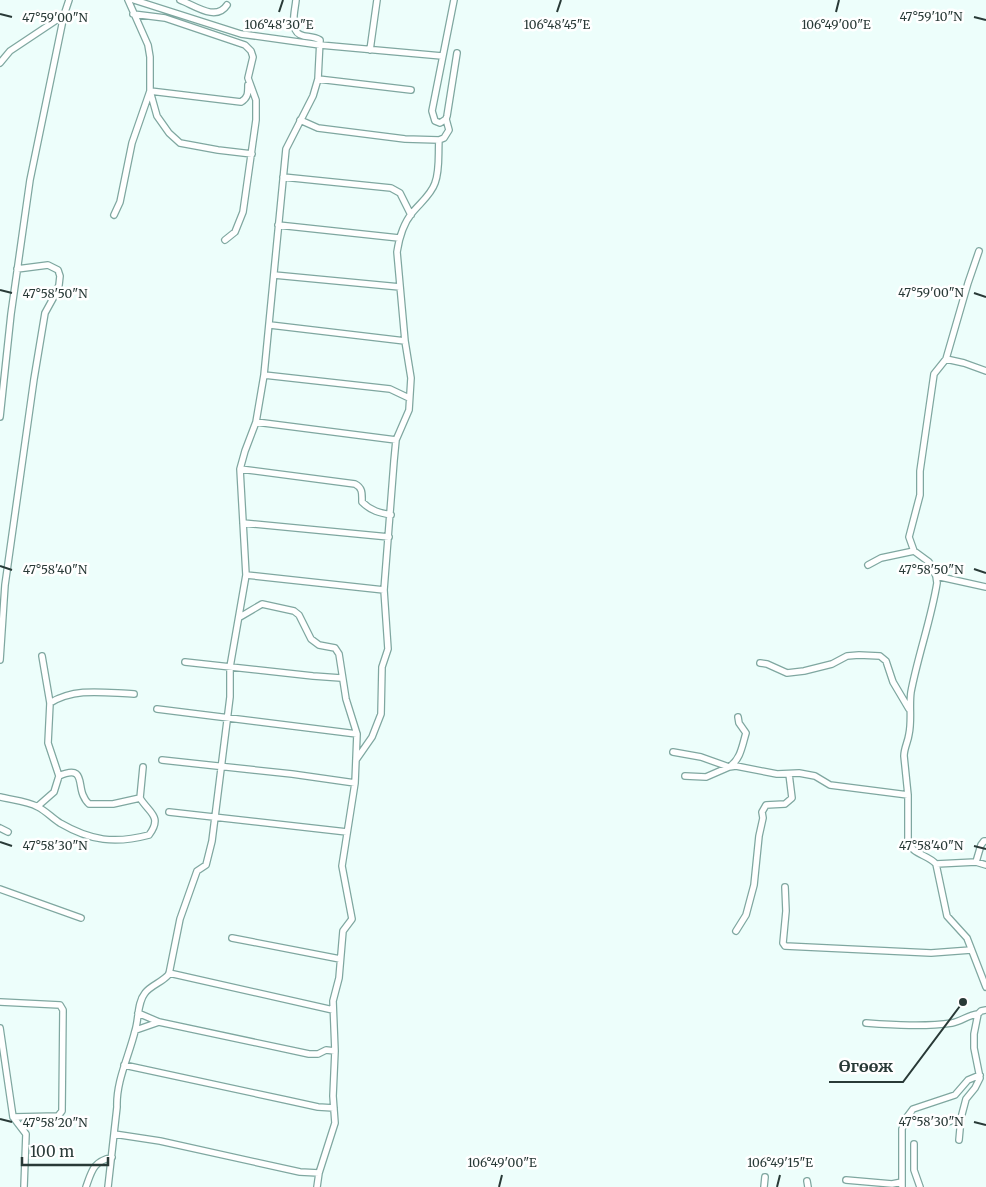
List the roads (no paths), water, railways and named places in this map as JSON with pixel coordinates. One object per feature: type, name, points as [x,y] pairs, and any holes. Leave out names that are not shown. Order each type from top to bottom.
[{"type":"street","points":[[0,417],[17,268],[31,175],[64,15],[69,0]]},
{"type":"street","points":[[128,0],[148,45],[150,91],[157,116],[169,133],[180,143],[252,154]]},
{"type":"street","points":[[134,0],[241,34],[320,45],[442,56]]},
{"type":"street","points":[[180,0],[214,13],[224,10],[227,5]]},
{"type":"street","points":[[108,1187],[117,1098],[124,1065],[136,1030],[142,997],[145,991],[166,978],[170,973],[180,920],[197,871],[206,865],[215,816],[230,697],[230,667],[246,575],[240,469],[244,450],[256,422],[264,375],[286,149],[313,96],[318,79],[319,39],[300,35],[296,32],[294,28],[296,0]]},
{"type":"street","points":[[370,50],[377,0]]},
{"type":"street","points":[[446,119],[440,123],[435,121],[432,112],[454,0]]},
{"type":"street","points":[[133,14],[165,18],[249,47],[252,57],[248,78],[256,100],[257,110],[252,154],[240,221],[235,232],[225,240]]},
{"type":"street","points":[[0,62],[10,52],[64,15]]},
{"type":"street","points":[[300,120],[318,128],[405,140],[439,140],[444,138],[449,130],[446,119],[457,53]]},
{"type":"street","points":[[318,79],[412,90]]},
{"type":"street","points":[[150,91],[241,102],[245,100],[249,83]]},
{"type":"street","points":[[114,215],[120,202],[132,143],[150,91]]},
{"type":"street","points":[[356,760],[372,737],[381,714],[382,667],[388,649],[384,590],[396,440],[409,410],[411,378],[405,341],[397,252],[399,238],[411,215],[429,195],[436,182],[439,140]]},
{"type":"street","points":[[283,177],[390,188],[400,193],[411,215]]},
{"type":"street","points":[[278,225],[399,238]]},
{"type":"street","points":[[979,251],[968,282],[946,360],[934,374],[920,471],[920,495],[909,537],[914,551],[930,562],[936,576],[936,588],[911,691],[909,709],[910,733],[904,756],[908,795],[908,841],[910,847],[936,864],[976,862],[986,865]]},
{"type":"street","points":[[0,660],[5,585],[34,379],[46,313],[56,293],[60,276],[58,270],[48,265],[17,268]]},
{"type":"street","points":[[274,275],[400,287]]},
{"type":"street","points":[[270,325],[405,341]]},
{"type":"street","points":[[0,342],[8,345]]},
{"type":"street","points":[[946,360],[964,363],[986,371]]},
{"type":"street","points":[[264,375],[390,388],[409,398]]},
{"type":"street","points":[[256,422],[396,440]]},
{"type":"street","points":[[240,469],[355,484],[360,486],[362,502],[367,507],[380,513],[391,515]]},
{"type":"street","points":[[243,523],[388,538]]},
{"type":"street","points":[[868,565],[881,558],[914,551]]},
{"type":"street","points":[[246,575],[384,590]]},
{"type":"street","points":[[936,576],[986,587]]},
{"type":"street","points":[[240,617],[262,604],[294,610],[299,615],[311,639],[319,645],[335,648],[339,654],[346,699],[356,734],[355,783],[342,866],[352,919],[342,931],[339,978],[334,994],[333,1010],[336,1052],[333,1096],[334,1128],[319,1173],[317,1187]]},
{"type":"street","points":[[760,663],[787,673],[832,664],[847,656],[858,654],[880,656],[886,661],[893,682],[909,709]]},
{"type":"street","points":[[38,806],[54,792],[59,776],[48,743],[50,703],[42,656]]},
{"type":"street","points":[[185,662],[342,678]]},
{"type":"street","points":[[50,703],[82,691],[134,694]]},
{"type":"street","points":[[157,709],[356,734]]},
{"type":"street","points":[[684,776],[706,777],[735,762],[746,733],[739,723],[738,717]]},
{"type":"street","points":[[673,752],[701,757],[729,766],[815,776],[830,785],[908,795]]},
{"type":"street","points":[[162,760],[355,783]]},
{"type":"street","points":[[0,797],[38,806],[58,822],[84,835],[119,840],[149,835],[154,828],[156,819],[140,798],[143,767]]},
{"type":"street","points":[[59,776],[66,773],[78,775],[84,797],[89,804],[113,804],[140,798]]},
{"type":"street","points":[[736,931],[746,914],[754,886],[759,836],[763,818],[762,812],[766,806],[785,804],[792,798],[789,774]]},
{"type":"street","points":[[169,812],[347,832]]},
{"type":"street","points":[[0,828],[8,832]]},
{"type":"street","points":[[976,862],[981,845],[986,841]]},
{"type":"street","points":[[936,864],[946,916],[967,938],[985,984]]},
{"type":"street","points":[[785,887],[786,911],[783,943],[785,946],[931,953],[971,950]]},
{"type":"street","points":[[0,889],[81,918]]},
{"type":"street","points":[[232,938],[340,960]]},
{"type":"street","points":[[170,973],[333,1010]]},
{"type":"street","points":[[0,1002],[60,1005],[63,1010],[62,1111],[58,1116],[14,1117]]},
{"type":"street","points":[[866,1023],[944,1024],[963,1020],[968,1016],[986,1010]]},
{"type":"street","points":[[138,1014],[159,1022],[309,1054],[318,1054],[326,1050],[336,1052]]},
{"type":"street","points":[[959,1140],[961,1118],[966,1098],[982,1078],[974,1048],[974,1034],[978,1014]]},
{"type":"street","points":[[136,1030],[159,1022]]},
{"type":"street","points":[[0,1028],[14,1117],[26,1134],[24,1187]]},
{"type":"street","points":[[124,1065],[318,1107],[334,1108]]},
{"type":"street","points":[[846,1180],[902,1184],[902,1129],[913,1109],[956,1095],[968,1080],[982,1078]]},
{"type":"street","points":[[945,1123],[961,1118]]},
{"type":"street","points":[[114,1134],[160,1141],[300,1172],[319,1173]]},
{"type":"street","points":[[914,1144],[914,1170],[920,1187]]},
{"type":"street","points":[[86,1187],[94,1166],[100,1160],[112,1157]]},
{"type":"street","points":[[764,1187],[765,1177]]},
{"type":"place","name":"Өгөөж","points":[[963,1002]]}]
